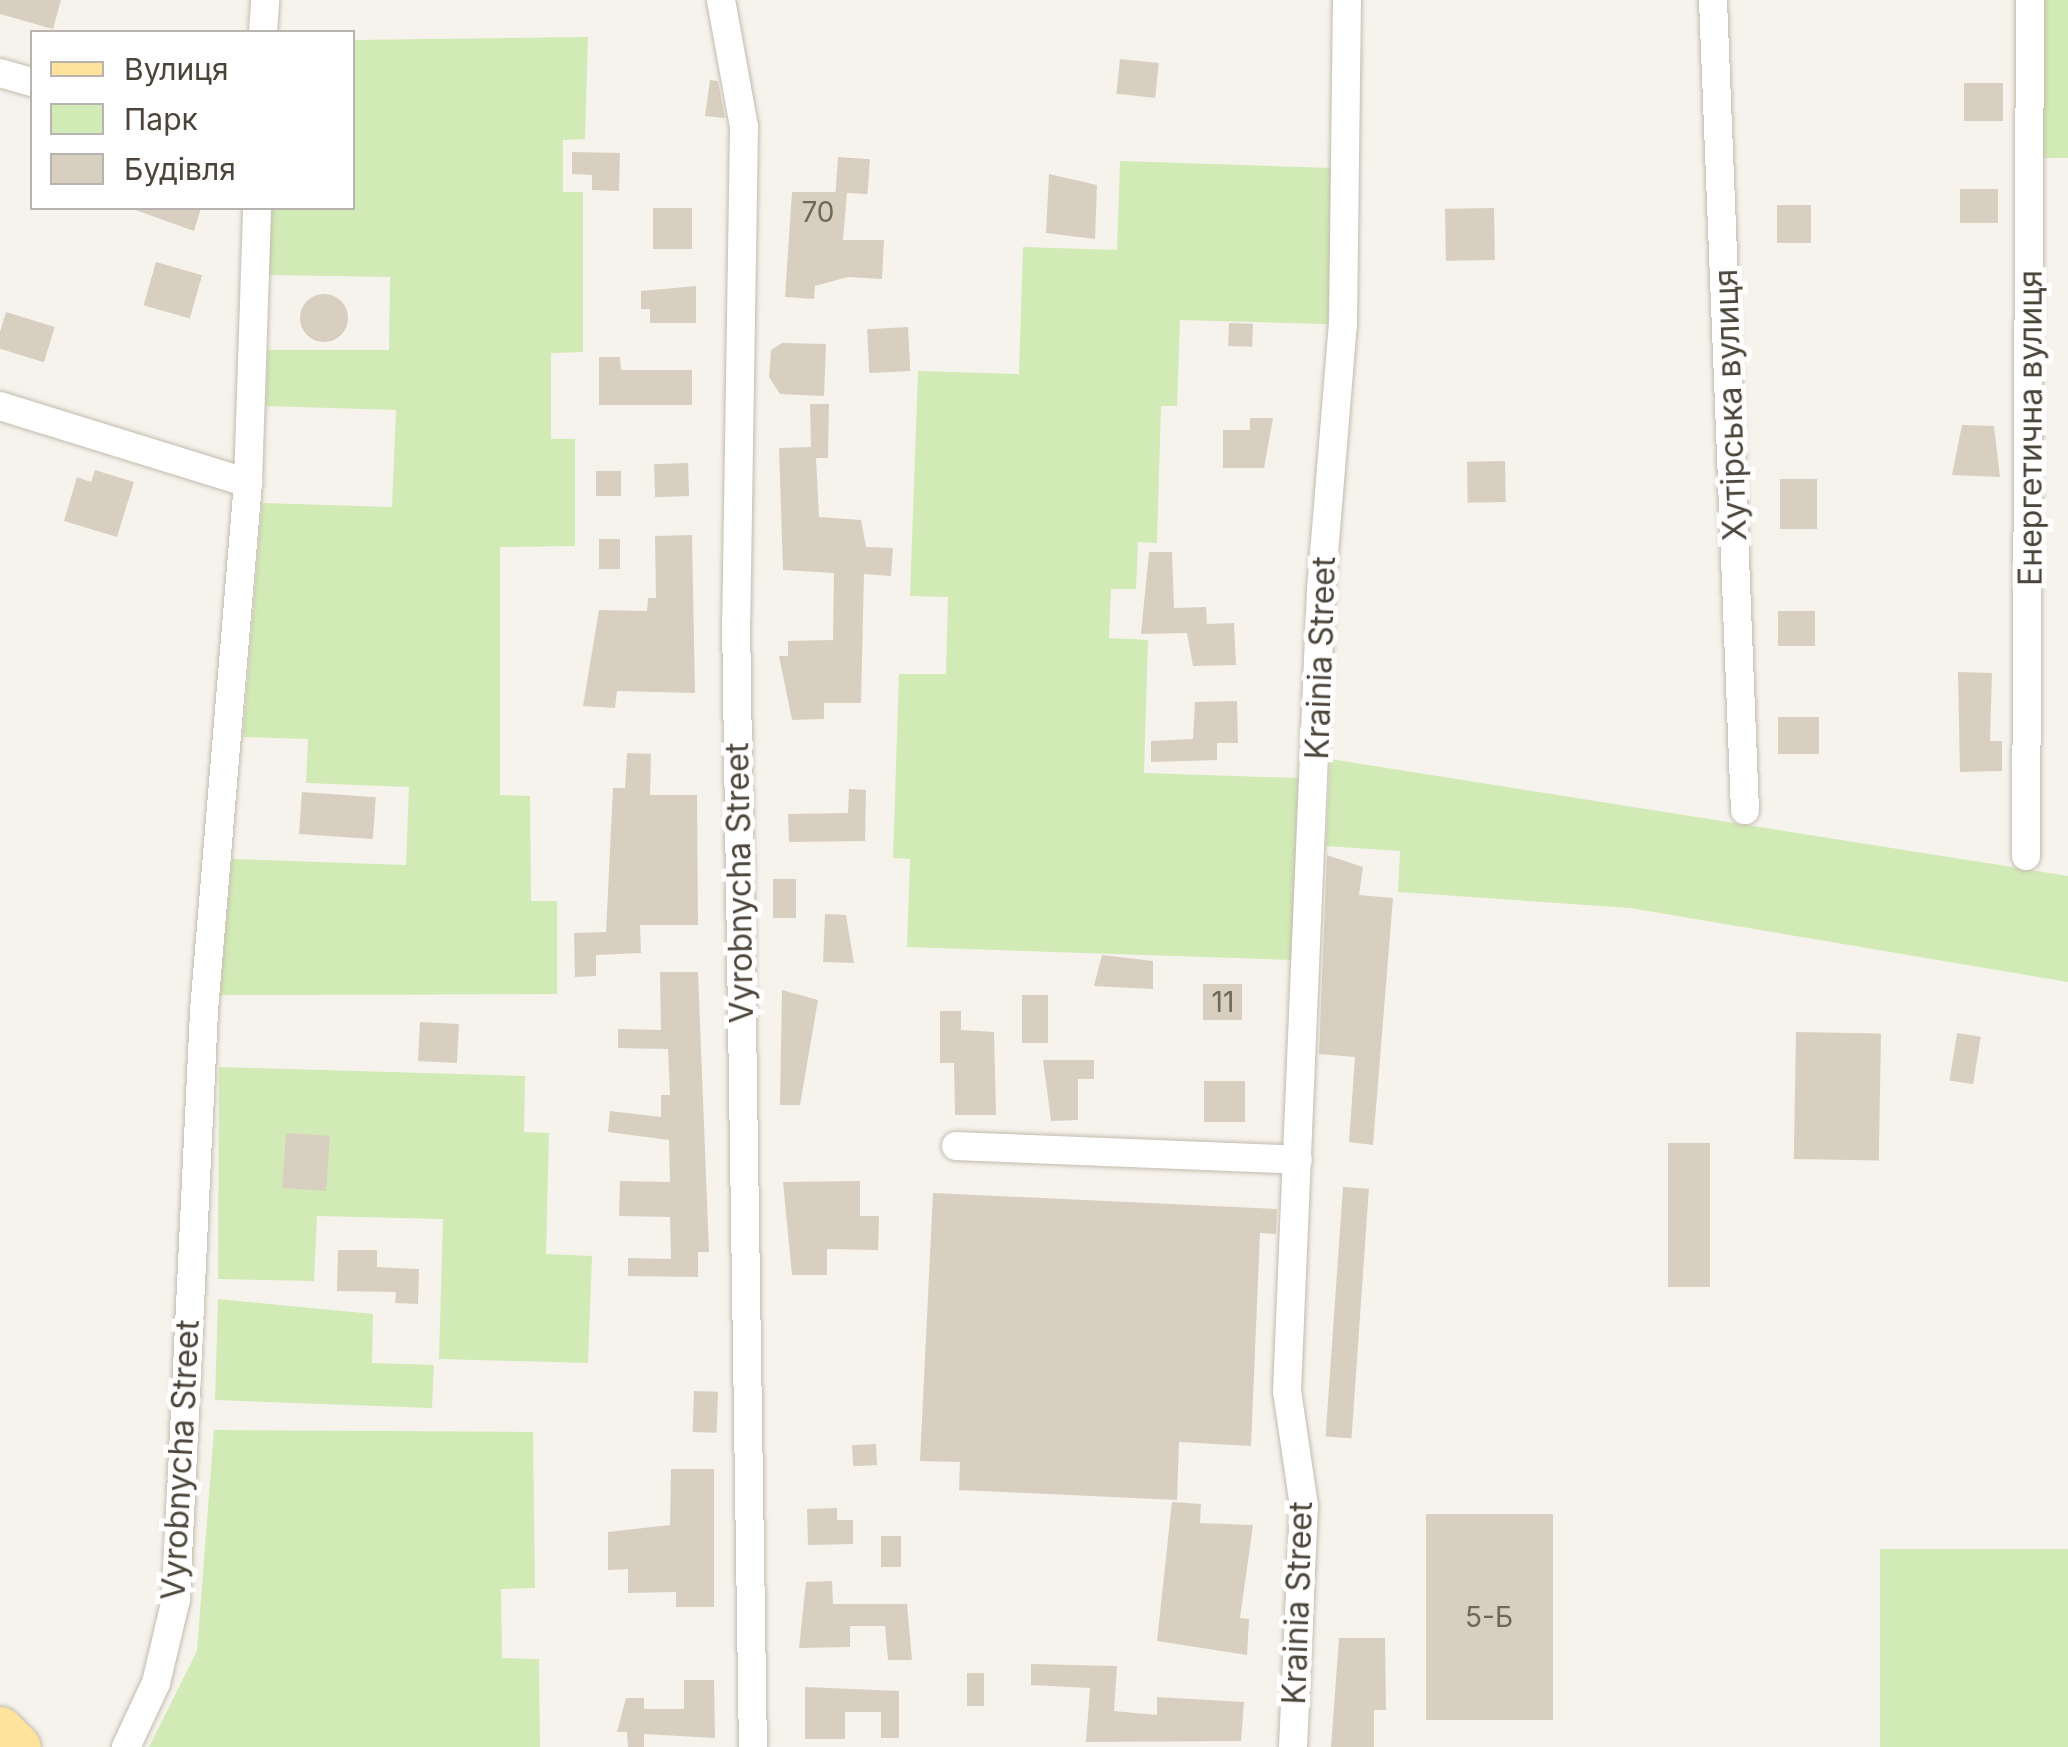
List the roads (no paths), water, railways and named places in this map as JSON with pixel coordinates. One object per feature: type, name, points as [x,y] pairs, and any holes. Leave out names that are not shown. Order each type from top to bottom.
[{"type":"main road","points":[[0,1730],[18,1747]]},
{"type":"street","points":[[264,30],[265,0]]},
{"type":"street","name":"Krainia Street","points":[[1293,1747],[1304,1506],[1287,1391],[1347,156],[1347,0]]},
{"type":"street","name":"Хутірська вулиця","points":[[1713,0],[1745,810]]},
{"type":"street","name":"Енергетична вулиця","points":[[2026,856],[2030,0]]},
{"type":"street","name":"Vyrobnycha Street","points":[[723,11],[744,128],[736,619],[753,1747]]},
{"type":"street","points":[[0,73],[30,81]]},
{"type":"street","name":"Vyrobnycha Street","points":[[126,1747],[156,1683],[176,1599],[204,1011],[248,482],[257,210]]},
{"type":"street","points":[[0,406],[248,482]]},
{"type":"street","points":[[956,1146],[1298,1160]]}]
